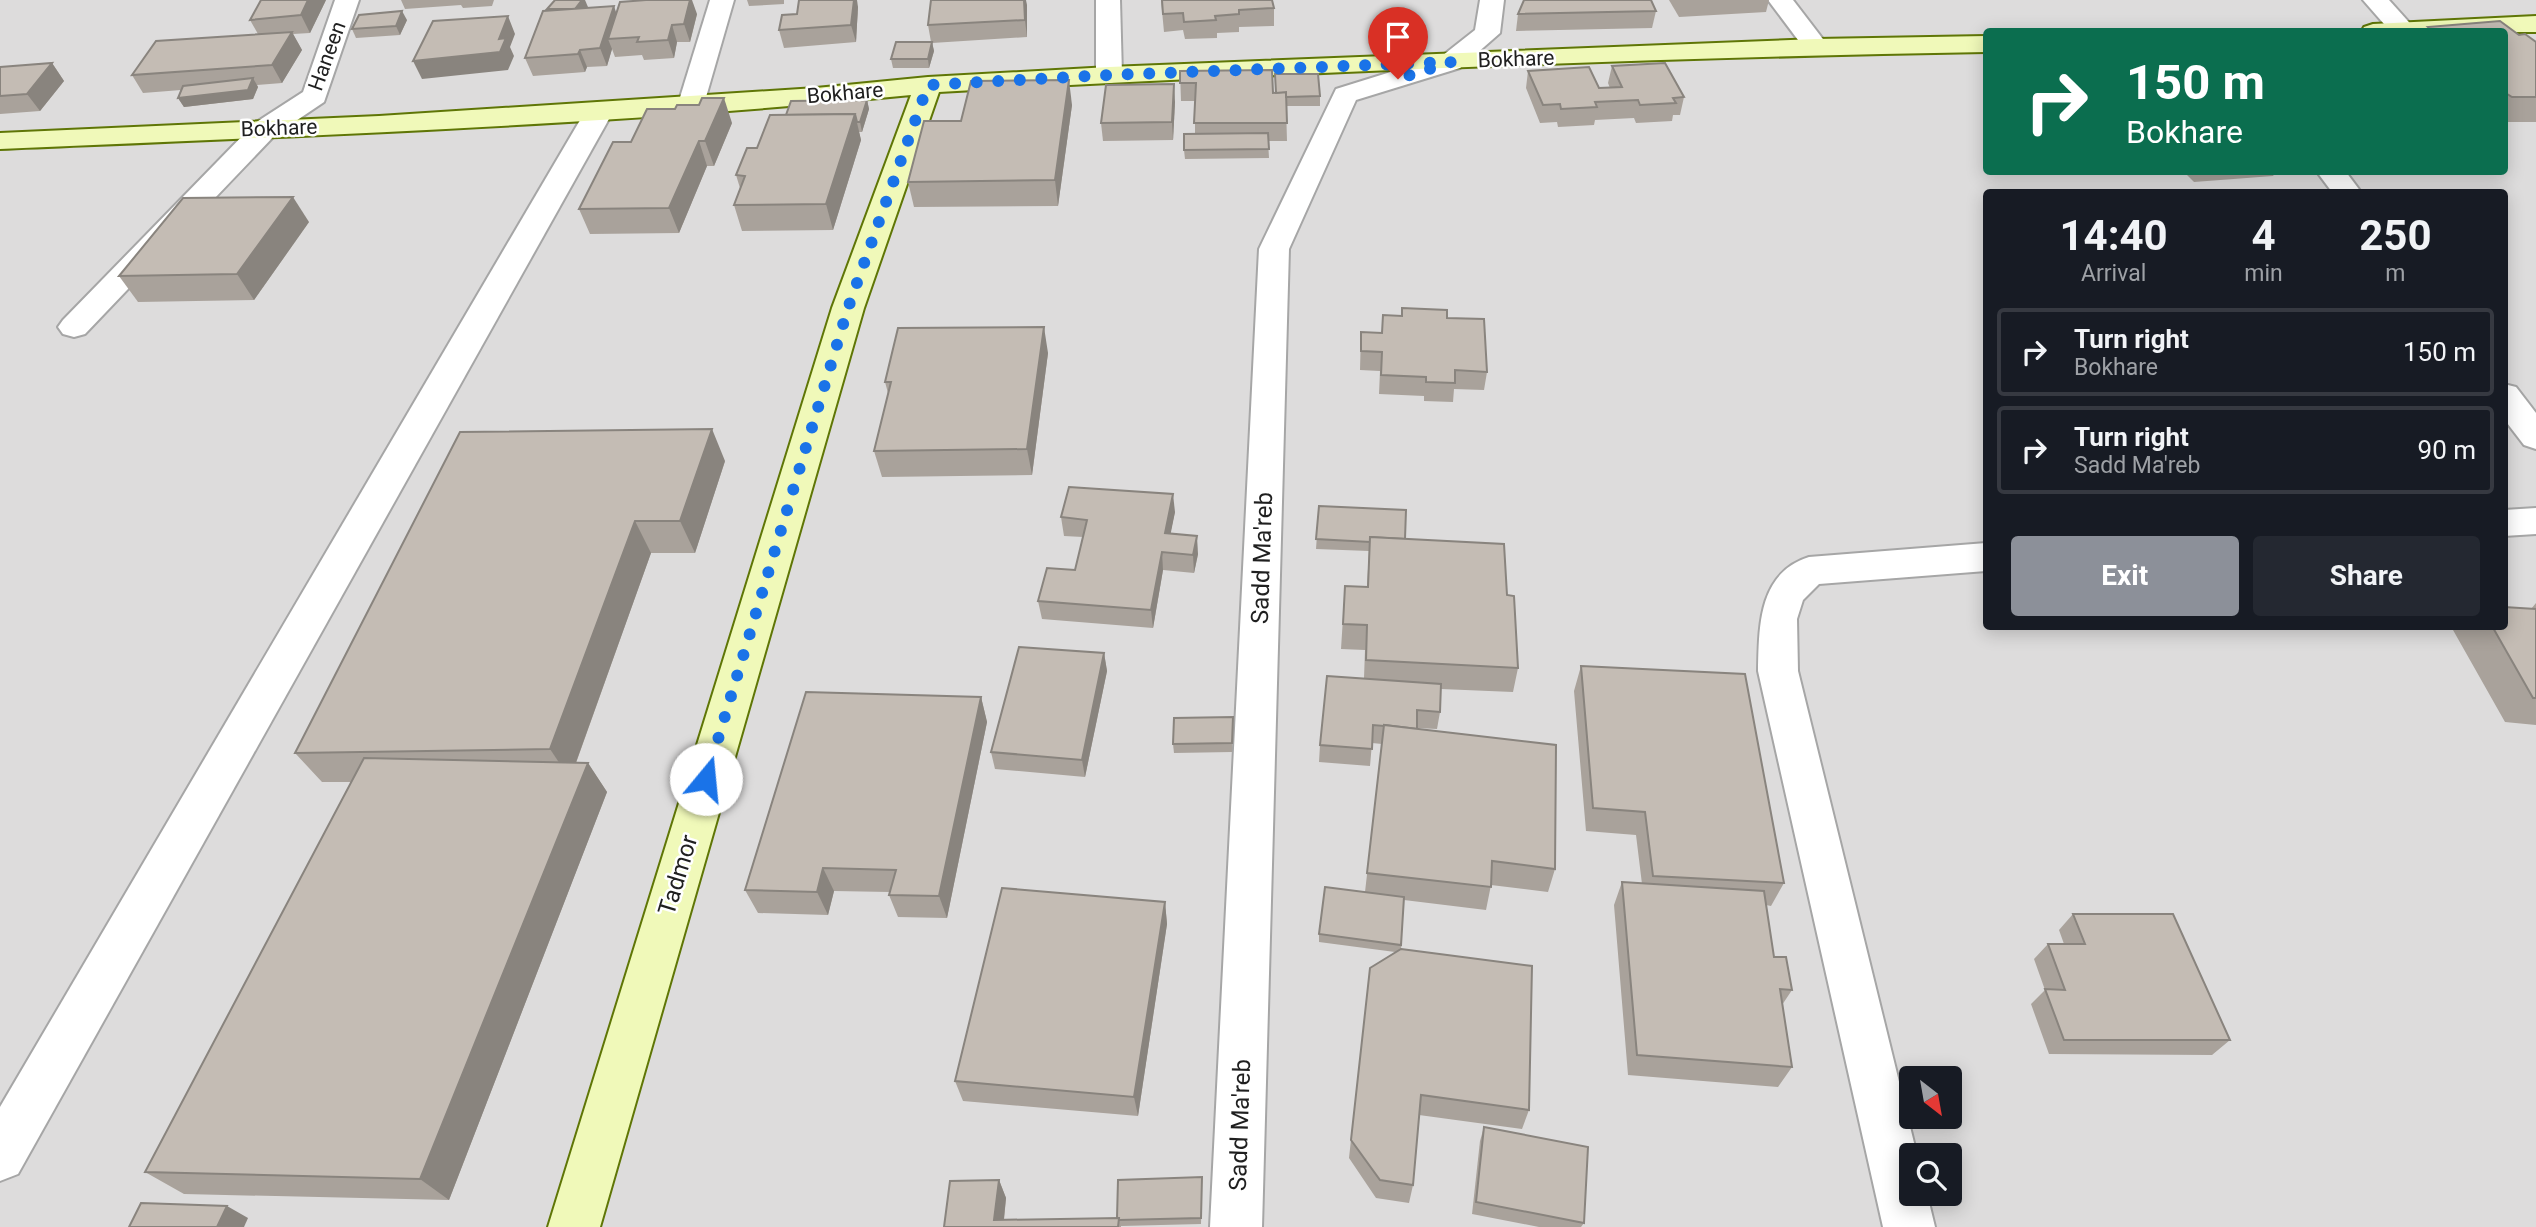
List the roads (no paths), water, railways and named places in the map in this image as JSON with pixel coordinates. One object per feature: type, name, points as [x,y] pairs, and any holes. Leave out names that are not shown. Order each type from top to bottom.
[{"type":"street","name":"Haneen","points":[[74,327],[265,129],[315,96],[347,0]]},
{"type":"street","points":[[691,104],[722,0]]},
{"type":"street","points":[[1108,0],[1109,75]]},
{"type":"street","name":"Sadd Ma'reb","points":[[1236,1227],[1273,249],[1345,96],[1451,62],[1487,33],[1492,0]]},
{"type":"street","points":[[1780,0],[1816,47]]},
{"type":"street","points":[[2375,0],[2401,28]]},
{"type":"street","points":[[2447,28],[2536,24]]},
{"type":"street","name":"Bokhare","points":[[0,141],[600,110],[816,96],[928,85],[1109,75],[1816,47],[1983,44]]},
{"type":"street","name":"Tadmor","points":[[574,1227],[848,308],[928,85]]},
{"type":"street","points":[[0,1156],[600,110]]},
{"type":"street","points":[[2333,175],[2345,189]]},
{"type":"street","points":[[2508,401],[2536,436]]},
{"type":"street","points":[[2508,523],[2536,521]]},
{"type":"street","points":[[1909,1227],[1778,671],[1778,619],[1786,593],[1809,571],[1983,557]]}]
